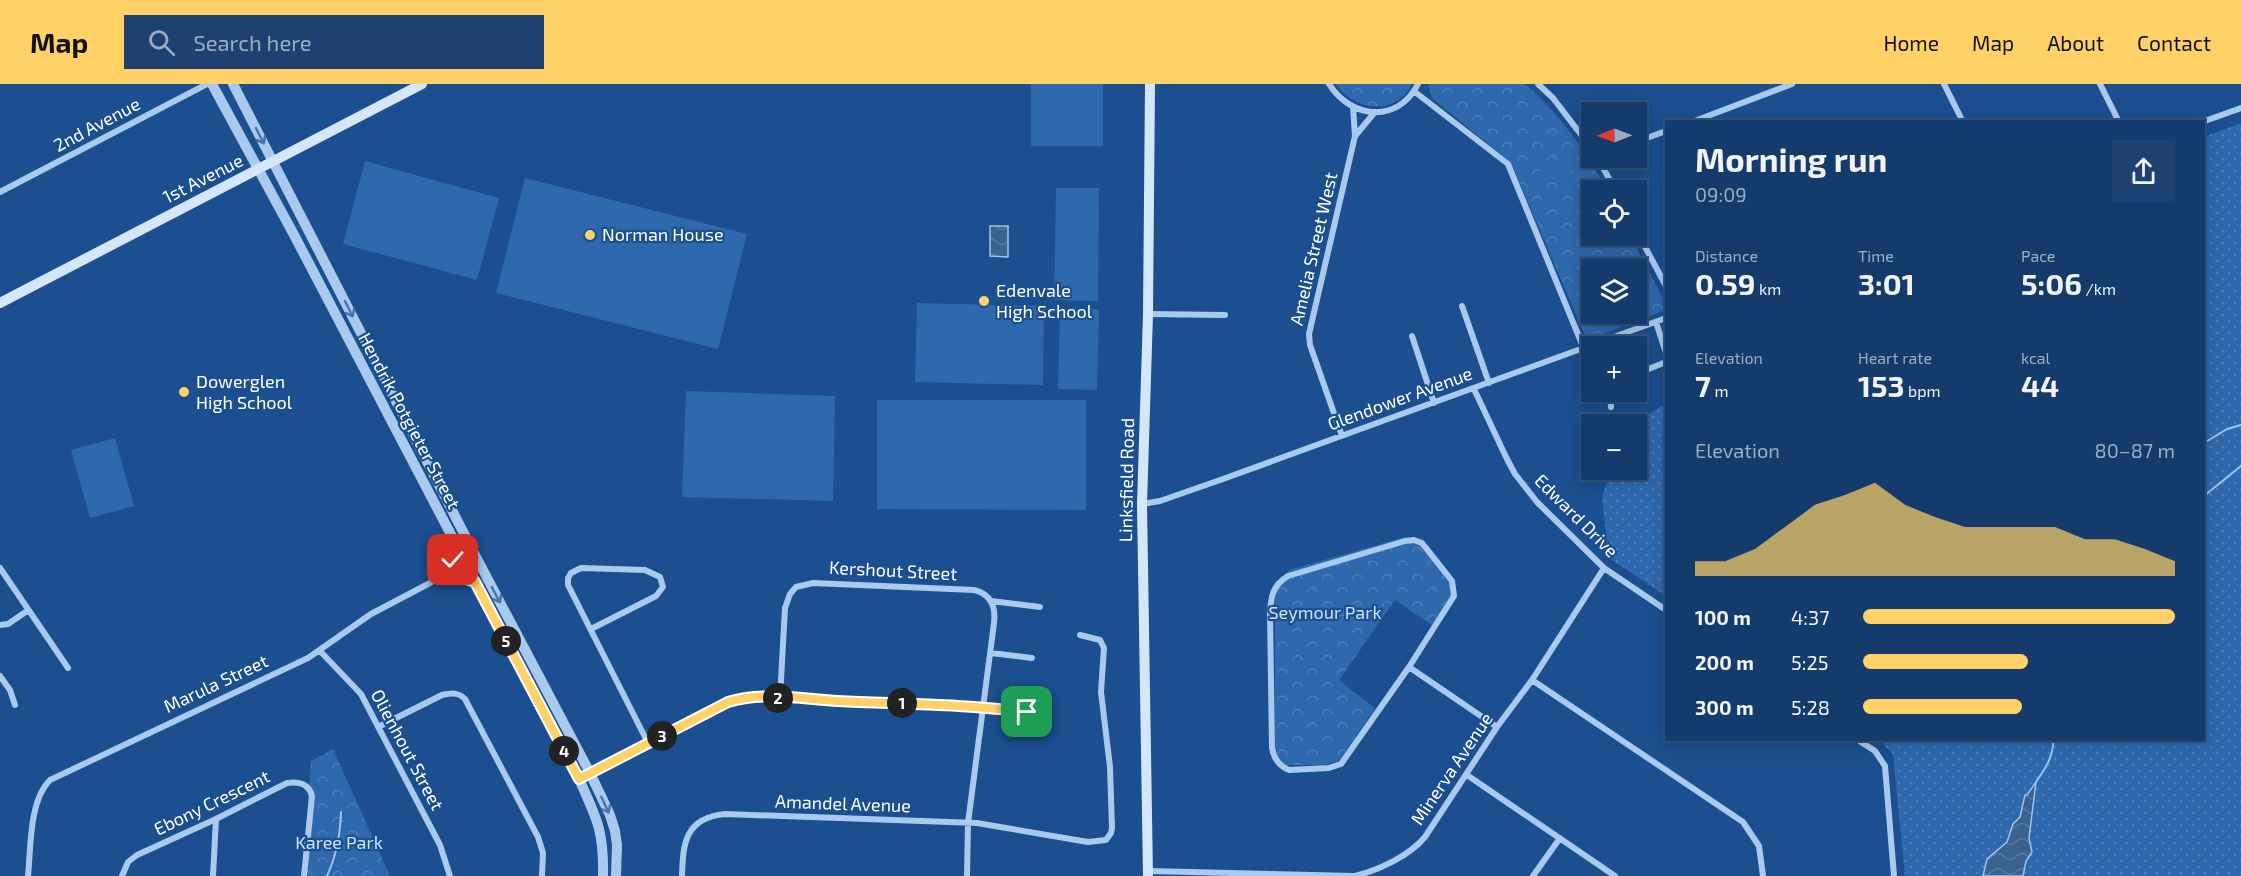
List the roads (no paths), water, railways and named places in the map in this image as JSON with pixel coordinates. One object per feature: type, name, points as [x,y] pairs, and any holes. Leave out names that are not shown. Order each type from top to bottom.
[{"type":"main road","name":"1st Avenue","points":[[0,303],[422,84]]},
{"type":"main road","name":"Linksfield Road","points":[[1148,874],[1142,504],[1148,314],[1150,84]]},
{"type":"street","name":"2nd Avenue","points":[[0,192],[207,84]]},
{"type":"street","name":"Hendrik Potgieter Street","points":[[212,84],[579,779],[598,819],[602,834],[603,876]]},
{"type":"street","name":"Hendrik Potgieter Street","points":[[233,84],[475,555],[590,773],[615,831],[616,876]]},
{"type":"street","points":[[1329,84],[1337,96],[1353,107],[1375,112],[1392,109],[1405,102],[1418,84]]},
{"type":"street","points":[[1538,84],[1553,98],[1581,135]]},
{"type":"street","points":[[1697,120],[1792,84]]},
{"type":"street","points":[[1944,84],[1962,120]]},
{"type":"street","points":[[2100,84],[2118,120]]},
{"type":"street","points":[[1414,92],[1508,164],[1581,342]]},
{"type":"street","name":"Amelia Street West","points":[[1342,436],[1310,345],[1309,334],[1355,136],[1353,107]]},
{"type":"street","points":[[2205,121],[2241,108]]},
{"type":"street","name":"Amelia Street West","points":[[1355,136],[1375,112]]},
{"type":"street","points":[[1647,138],[1665,131]]},
{"type":"street","points":[[1645,246],[1665,284]]},
{"type":"street","points":[[324,293],[337,285]]},
{"type":"street","points":[[1462,306],[1489,383]]},
{"type":"street","points":[[1148,314],[1225,315]]},
{"type":"street","name":"Glendower Avenue","points":[[1619,336],[1665,318]]},
{"type":"street","points":[[1656,322],[1665,350]]},
{"type":"street","points":[[1412,336],[1434,403]]},
{"type":"street","name":"Glendower Avenue","points":[[1142,504],[1160,501],[1581,350]]},
{"type":"street","points":[[1647,370],[1665,362]]},
{"type":"street","name":"Edward Drive","points":[[1474,388],[1506,457],[1527,490],[1604,568],[1665,609]]},
{"type":"street","points":[[1611,402],[1611,407]]},
{"type":"street","points":[[1414,540],[1422,543],[1452,581],[1454,596],[1409,667],[1341,764],[1329,768],[1289,770],[1283,768],[1276,760],[1272,748],[1270,614],[1271,596],[1280,582],[1294,574],[1405,541],[1414,540]]},
{"type":"street","points":[[455,544],[449,571],[475,582]]},
{"type":"street","name":"Marula Street","points":[[28,876],[36,802],[50,780],[320,651],[371,614],[475,555]]},
{"type":"street","points":[[0,568],[27,611],[68,668]]},
{"type":"street","points":[[591,629],[656,596],[663,587],[660,577],[645,570],[586,568],[573,571],[568,578],[568,585],[648,743]]},
{"type":"street","name":"Minerva Avenue","points":[[1148,874],[1355,876],[1369,873],[1420,842],[1497,727],[1532,680],[1604,568]]},
{"type":"street","name":"Kershout Street","points":[[780,698],[785,608],[790,594],[796,587],[804,584],[840,583],[974,590],[985,594],[992,601]]},
{"type":"street","points":[[967,876],[968,823],[995,616],[992,601],[1040,607]]},
{"type":"street","points":[[0,625],[8,624],[27,611]]},
{"type":"street","name":"Amandel Avenue","points":[[682,876],[685,839],[692,830],[710,816],[725,814],[968,823],[1045,834],[1064,840],[1093,842],[1106,840],[1111,833],[1110,767],[1103,722],[1101,686],[1104,648],[1100,640],[1080,635]]},
{"type":"street","name":"Olienhout Street","points":[[320,651],[358,689],[380,726],[443,851],[450,876]]},
{"type":"street","points":[[991,653],[1032,658]]},
{"type":"street","points":[[1409,667],[1497,727]]},
{"type":"street","points":[[0,676],[10,690],[15,705]]},
{"type":"street","points":[[1532,680],[1743,822],[1760,846],[1763,876]]},
{"type":"street","points":[[380,726],[442,695],[454,693],[461,695],[538,837],[543,853],[542,876]]},
{"type":"street","points":[[579,779],[728,702],[748,697],[982,706],[1027,712]]},
{"type":"street","points":[[1860,741],[1875,751],[1885,766],[1894,876]]},
{"type":"street","points":[[1467,775],[1615,876]]},
{"type":"street","name":"Ebony Crescent","points":[[122,876],[131,858],[287,783],[304,784],[312,796],[304,876]]},
{"type":"street","points":[[213,876],[216,819]]},
{"type":"street","points":[[1533,876],[1560,838]]},
{"type":"water","points":[[990,226],[1008,226],[1008,257],[990,256]]},
{"type":"water","points":[[2036,782],[2029,838],[2032,852],[2026,861],[2023,876],[1983,876],[1987,859],[2007,842],[2013,824],[2020,817],[2025,795]]},
{"type":"waterway","points":[[2205,442],[2227,429],[2241,425]]},
{"type":"waterway","points":[[2205,495],[2241,466]]},
{"type":"waterway","points":[[2036,782],[2046,767],[2053,741]]},
{"type":"waterway","points":[[327,876],[337,844],[341,812]]},
{"type":"place","name":"Norman House","points":[[590,235]]},
{"type":"place","name":"Edenvale High School","points":[[984,301]]},
{"type":"place","name":"Dowerglen High School","points":[[184,392]]},
{"type":"park label","name":"Seymour Park","points":[[1325,613]]},
{"type":"park label","name":"Karee Park","points":[[339,843]]}]
